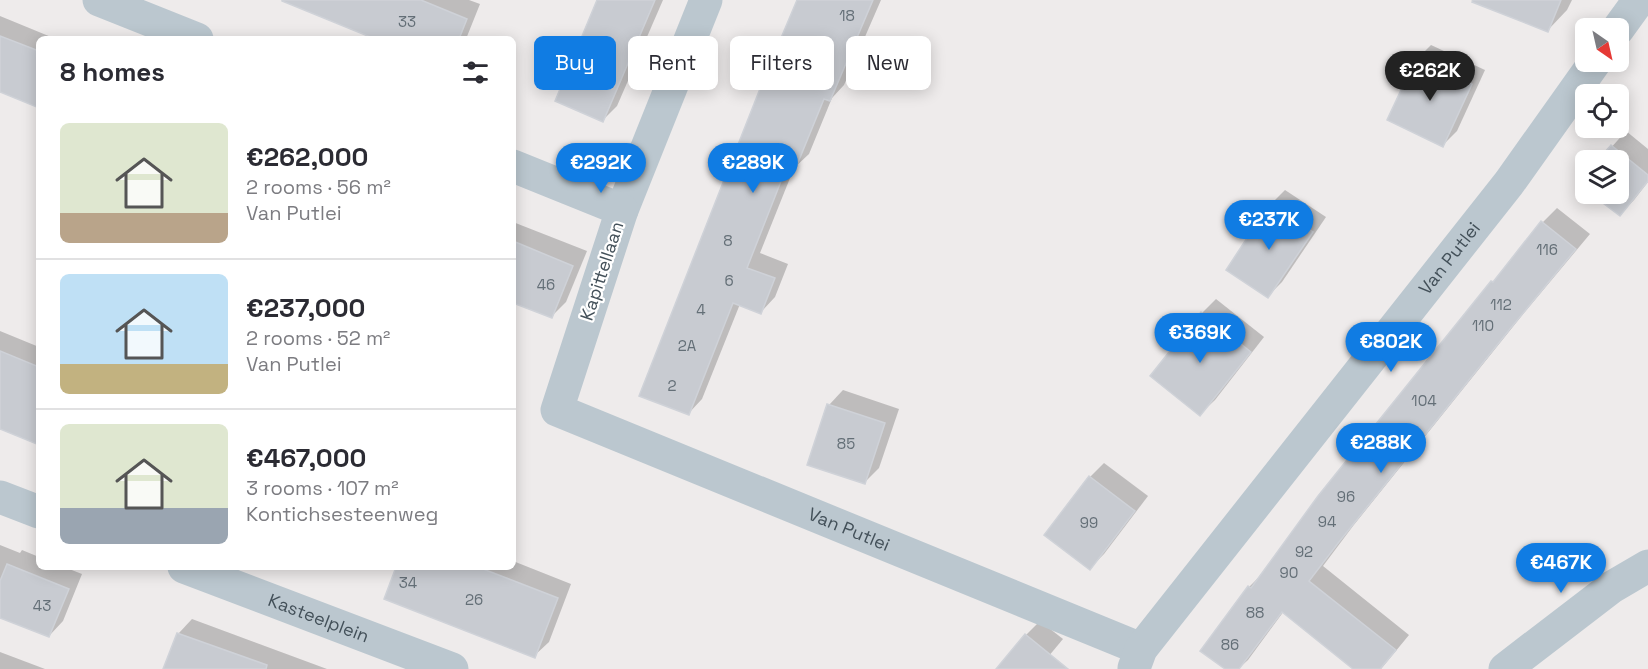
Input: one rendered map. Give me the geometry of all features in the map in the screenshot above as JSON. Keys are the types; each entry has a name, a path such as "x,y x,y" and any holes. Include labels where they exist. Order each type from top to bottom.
{"street":[{"path":"99,0 189,36"},
{"name":"Kapittellaan","path":"557,411 622,210 706,0"},
{"path":"1626,18 1639,0"},
{"name":"Van Putlei","path":"557,411 1137,659 1509,183 1588,72"},
{"path":"516,167 622,210"},
{"path":"0,497 36,511"},
{"path":"1505,669 1612,587 1648,566"},
{"name":"Kasteelplein","path":"192,570 452,669"}],"building":[{"path":"421,0 467,19 460,36 368,36 282,1"},
{"path":"597,0 655,0 640,36 628,36 628,63 603,122 555,101 560,90 616,90 616,36 582,36"},
{"path":"797,0 873,0 858,36 846,36 846,63 830,101 824,99 795,170 787,166 747,268 775,278 761,314 733,303 689,415 639,396 759,90 834,90 834,36 782,36"},
{"path":"1473,0 1561,0 1548,32 1472,2"},
{"path":"0,36 36,50 36,107 0,92"},
{"path":"1416,58 1472,84 1443,147 1387,120"},
{"path":"1611,145 1617,150 1607,150"},
{"path":"1629,160 1648,175 1648,181 1620,216 1604,204 1629,204"},
{"path":"1270,203 1313,232 1268,298 1226,270"},
{"path":"1541,221 1576,249 1309,581 1396,650 1380,669 1353,669 1282,612 1239,669 1225,669 1200,651 1248,586 1251,588 1318,496"},
{"path":"516,242 573,266 552,318 516,304"},
{"path":"1201,312 1251,352 1200,416 1150,376"},
{"path":"0,351 36,366 36,444 0,429"},
{"path":"827,404 885,423 865,484 807,465"},
{"path":"1089,476 1135,511 1090,570 1044,535"},
{"path":"7,564 69,589 49,637 0,618 0,581"},
{"path":"395,570 486,570 558,598 535,658 384,599"},
{"path":"177,633 267,665 266,669 163,669"},
{"path":"1025,634 1068,669 996,669"}]}
